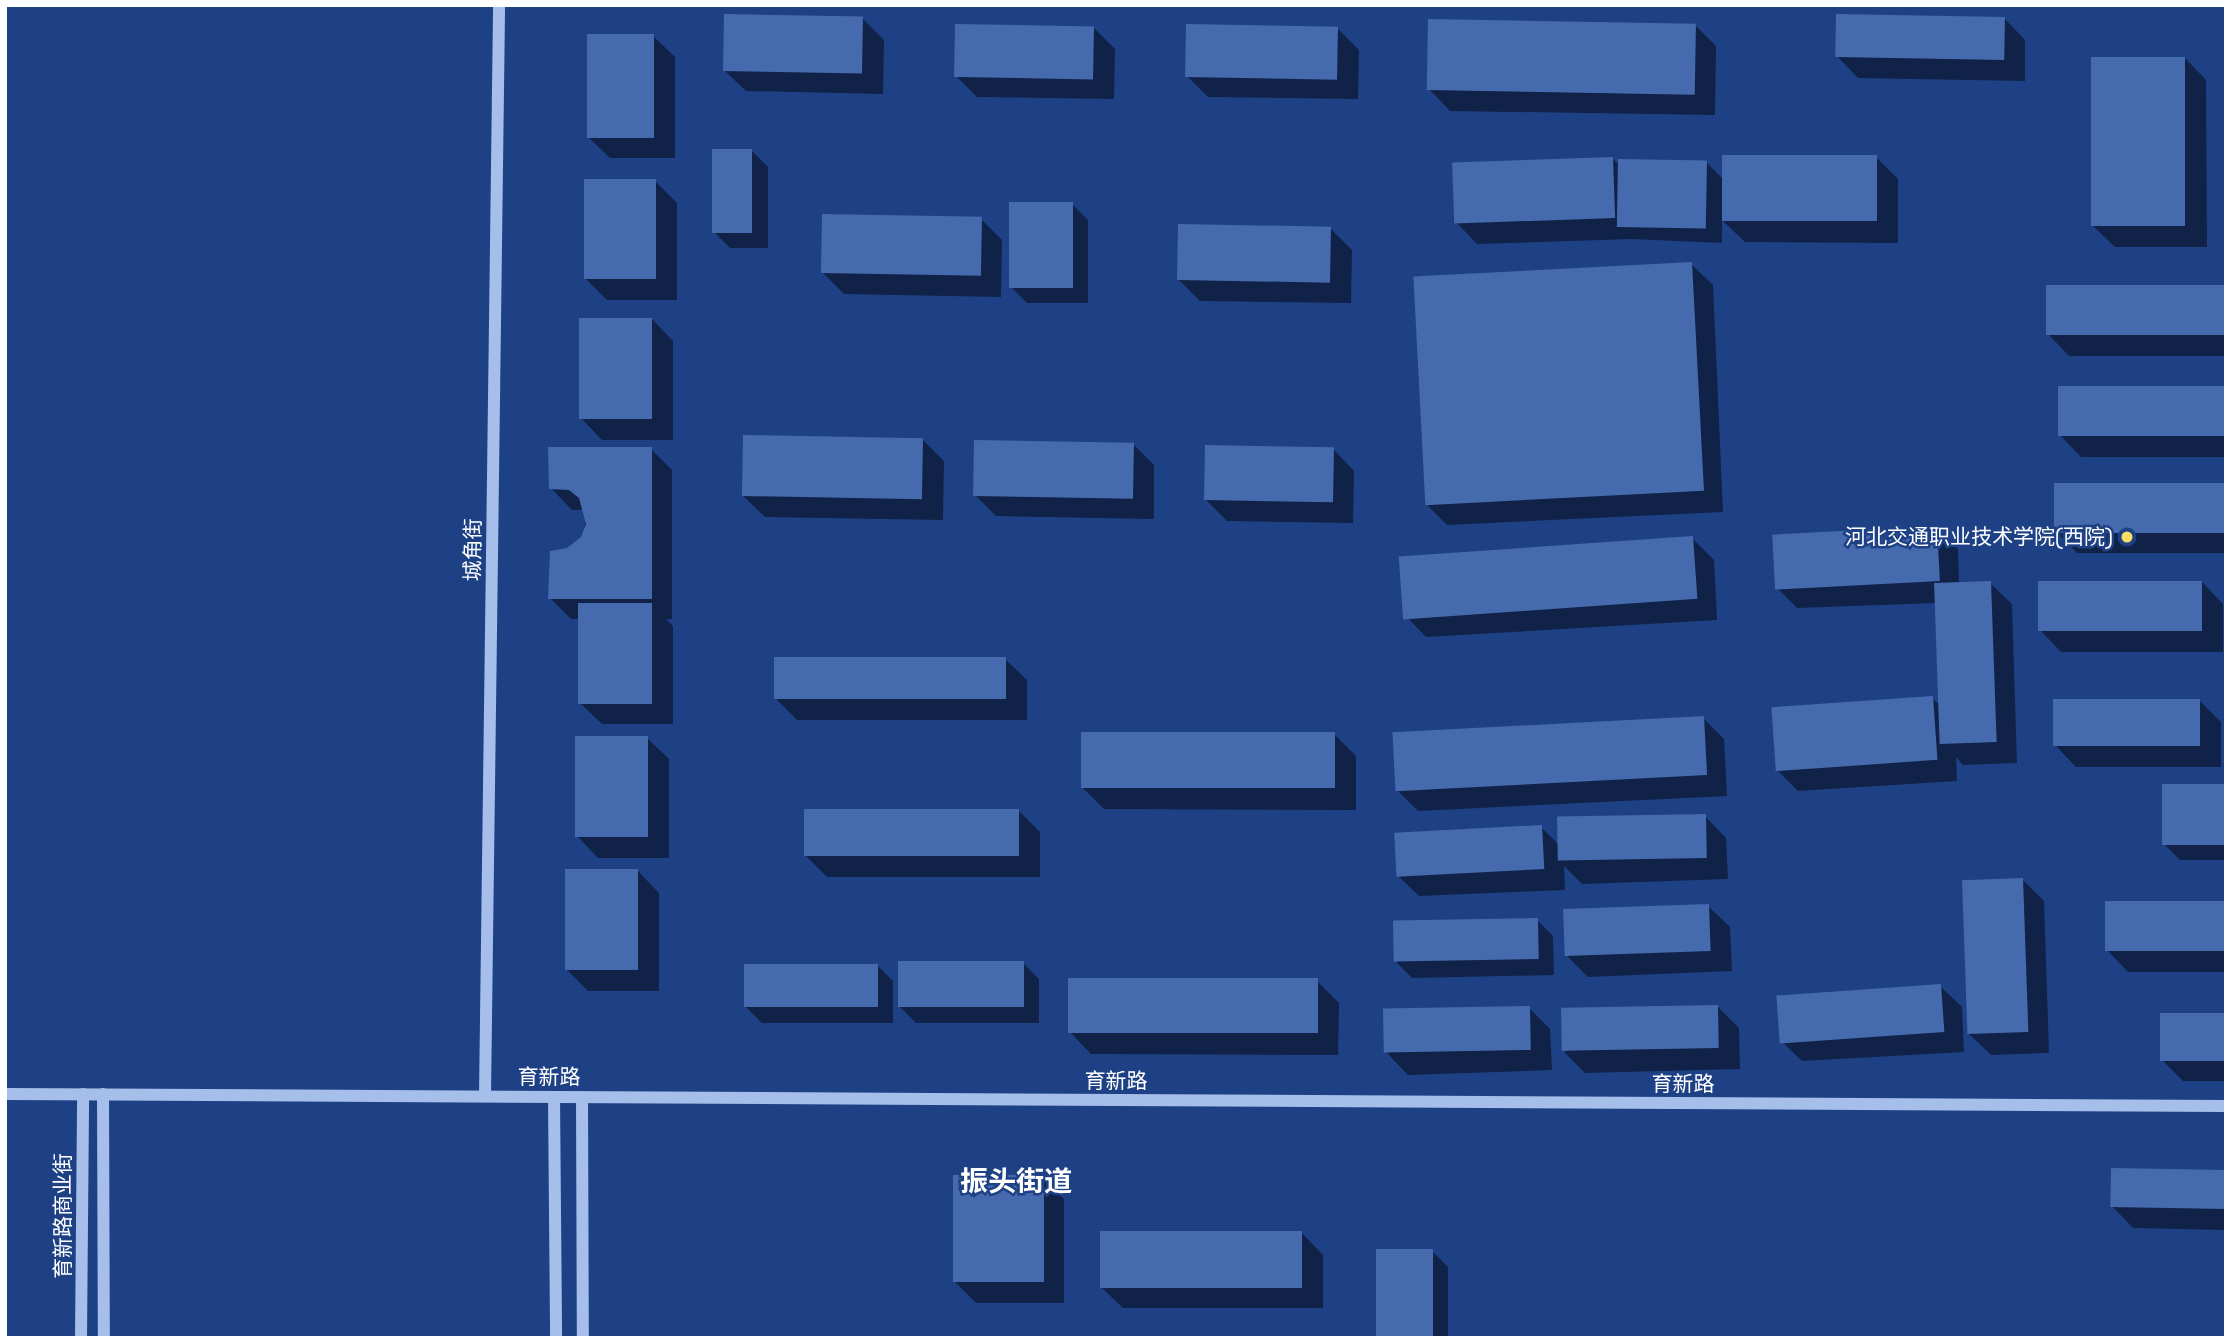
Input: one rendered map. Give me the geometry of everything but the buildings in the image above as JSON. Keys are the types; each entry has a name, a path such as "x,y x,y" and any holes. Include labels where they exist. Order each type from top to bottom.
{"street":[{"name":"城角街","path":"485,1096 499,5"},
{"name":"育新路","path":"5,1094 2226,1106"},
{"name":"育新路商业街","path":"81,1338 83,1094"},
{"name":"育新路商业街","path":"103,1094 104,1338"},
{"path":"554,1097 556,1338"},
{"path":"582,1097 583,1338"}],"place":[{"name":"河北交通职业技术学院(西院)","path":"2127,537"}],"district":[{"name":"振头街道","path":"1016,1181"}]}
